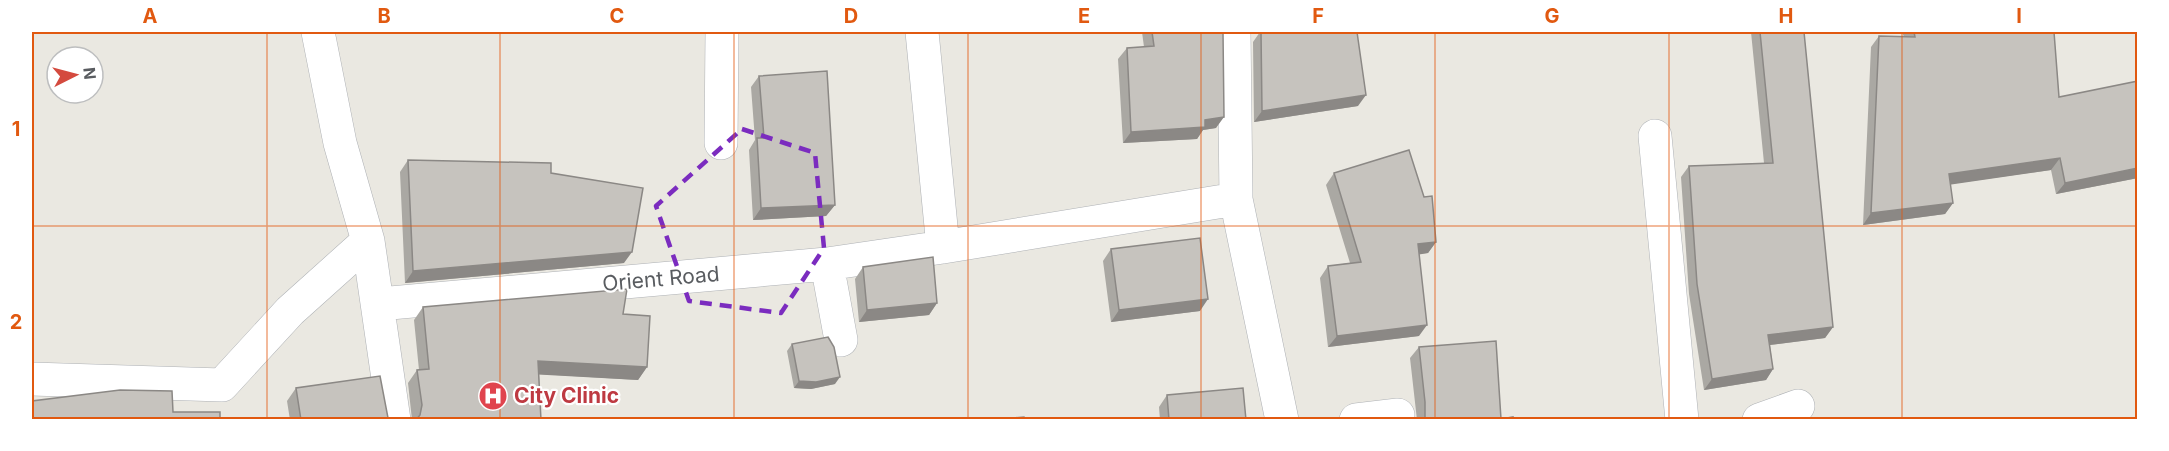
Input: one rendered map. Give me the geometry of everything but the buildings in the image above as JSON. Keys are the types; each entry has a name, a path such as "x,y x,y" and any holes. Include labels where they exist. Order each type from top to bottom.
{"street":[{"path":"318,32 340,143 368,242 379,304 394,420"},
{"path":"721,143 722,32"},
{"path":"922,32 943,248"},
{"path":"1234,32 1236,199 1282,420"},
{"path":"1655,136 1682,420"},
{"name":"Orient Road","path":"379,304 826,264 943,248 1236,199"},
{"path":"32,379 222,385 290,311 368,242"},
{"path":"826,264 841,340"},
{"path":"1759,420 1798,406"},
{"path":"1356,420 1398,414"}],"highlighted area":[{"path":"742,129 815,153 824,248 781,313 689,301 656,206"}],"place":[{"name":"City Clinic","path":"493,396"}]}
